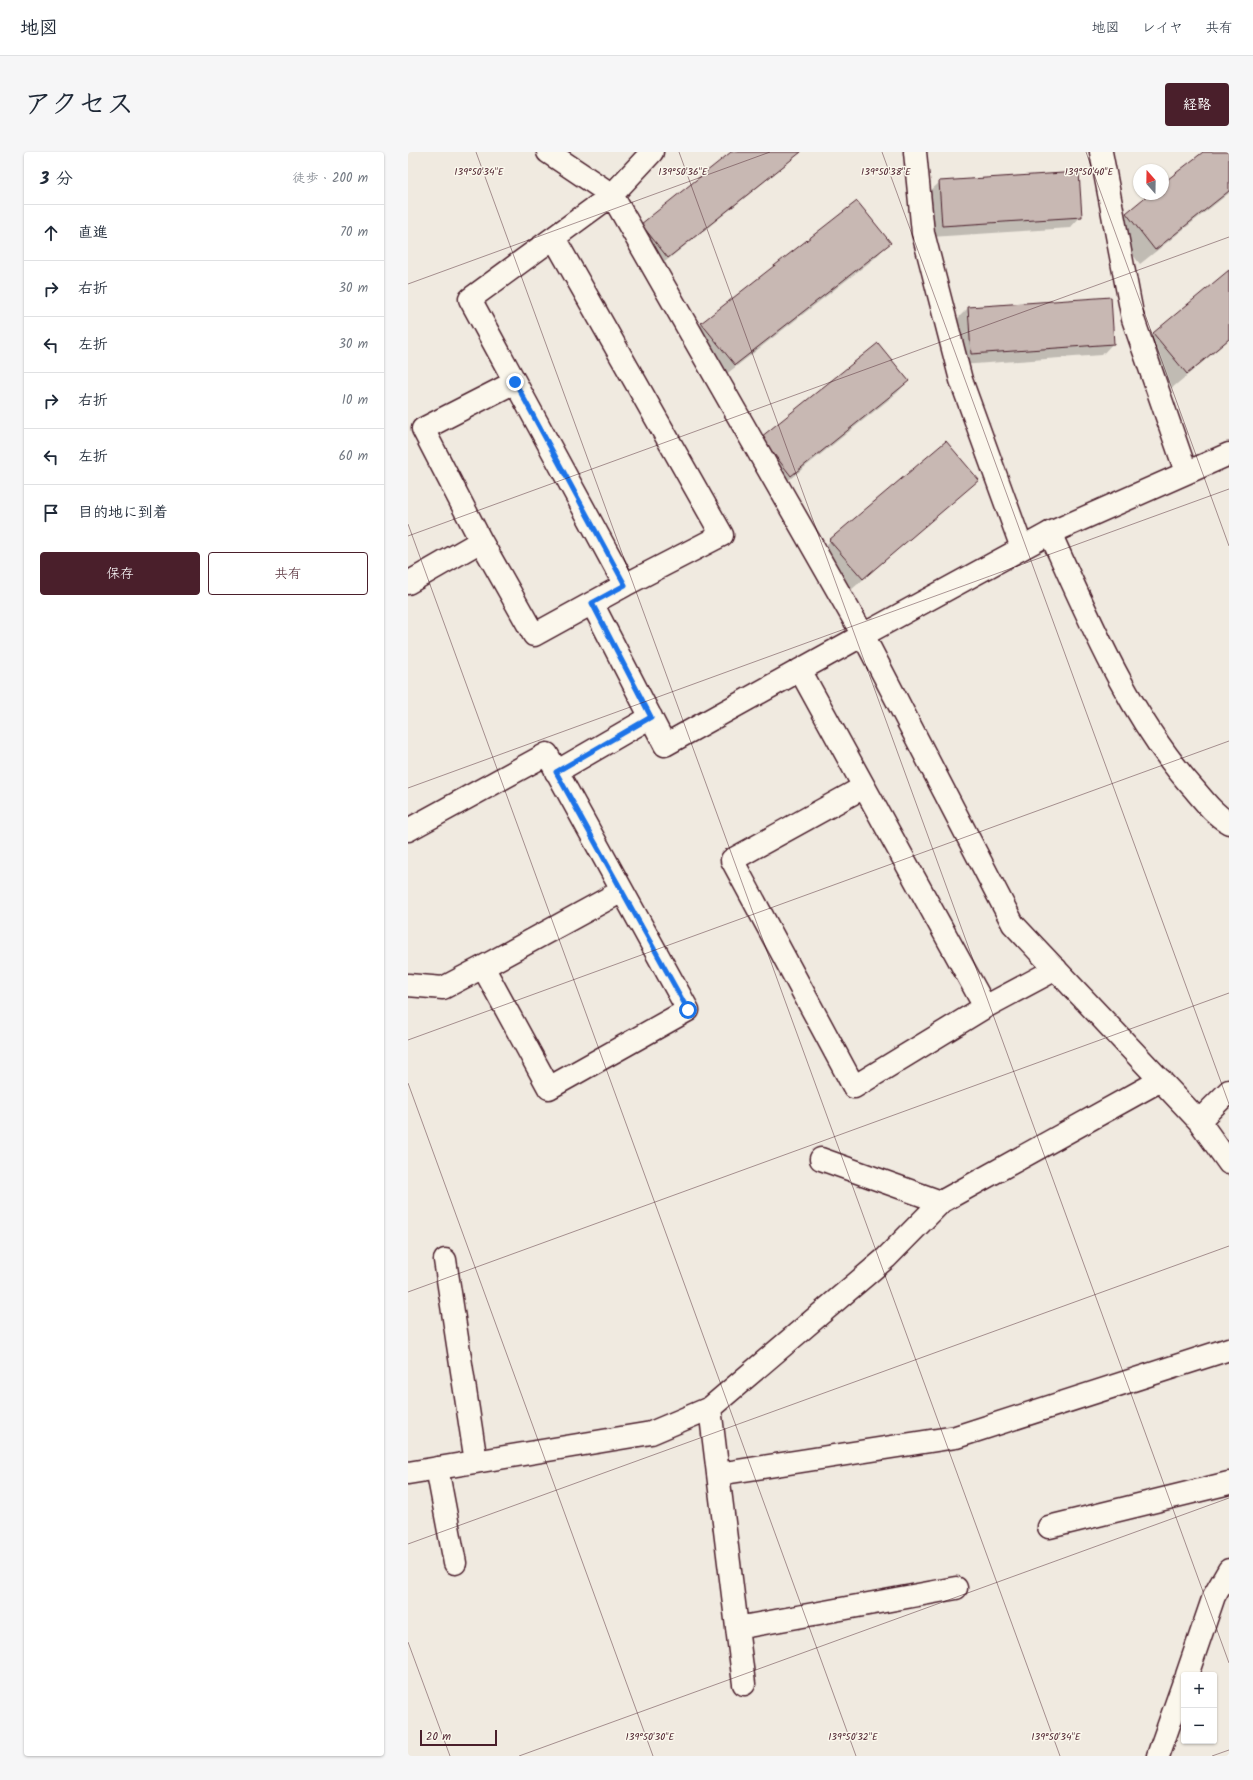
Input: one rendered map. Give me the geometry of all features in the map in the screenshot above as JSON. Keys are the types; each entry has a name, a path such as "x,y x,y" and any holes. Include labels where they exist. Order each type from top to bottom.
{"street":[{"path":"548,152 612,195 863,635 1013,924 1199,1121 1229,1163"},
{"path":"625,585 470,299 612,195 652,152"},
{"path":"915,152 923,233 961,380 1022,548"},
{"path":"1101,152 1133,319 1186,472"},
{"path":"515,382 423,429 481,541 534,635 625,585 722,535 554,238"},
{"path":"592,603 665,745 1050,533 1229,454"},
{"path":"1050,533 1099,640 1130,698 1178,771 1219,817 1229,823"},
{"path":"408,583 481,541"},
{"path":"800,670 985,1007"},
{"path":"556,772 651,717"},
{"path":"408,830 546,754 688,1010 549,1088 483,967"},
{"path":"864,787 732,860 854,1087 985,1007 1056,969"},
{"path":"408,985 443,988 622,891"},
{"path":"408,1473 651,1433 710,1408 886,1258 941,1202 1161,1080"},
{"path":"1199,1121 1229,1091"},
{"path":"821,1159 941,1202"},
{"path":"445,1260 476,1462"},
{"path":"718,1474 956,1437 1229,1349"},
{"path":"710,1408 744,1684"},
{"path":"437,1468 455,1563"},
{"path":"1049,1526 1229,1483"},
{"path":"1188,1672 1214,1596 1229,1570"},
{"path":"737,1628 956,1588"},
{"path":"1158,1756 1181,1691"}],"building":[{"path":"731,152 801,152 668,258 641,224"},
{"path":"1203,152 1229,152 1229,191 1155,250 1126,213 1142,200 1169,200 1169,178"},
{"path":"1079,172 1082,217 942,226 939,181"},
{"path":"857,201 891,243 735,365 701,323"},
{"path":"1229,270 1229,339 1187,374 1153,333"},
{"path":"1111,297 1114,344 971,354 968,307"},
{"path":"878,343 909,381 791,476 761,437"},
{"path":"946,441 979,480 863,579 829,540"}],"route":[{"path":"515,382 625,585 592,603 651,717 556,772 688,1010"}]}
